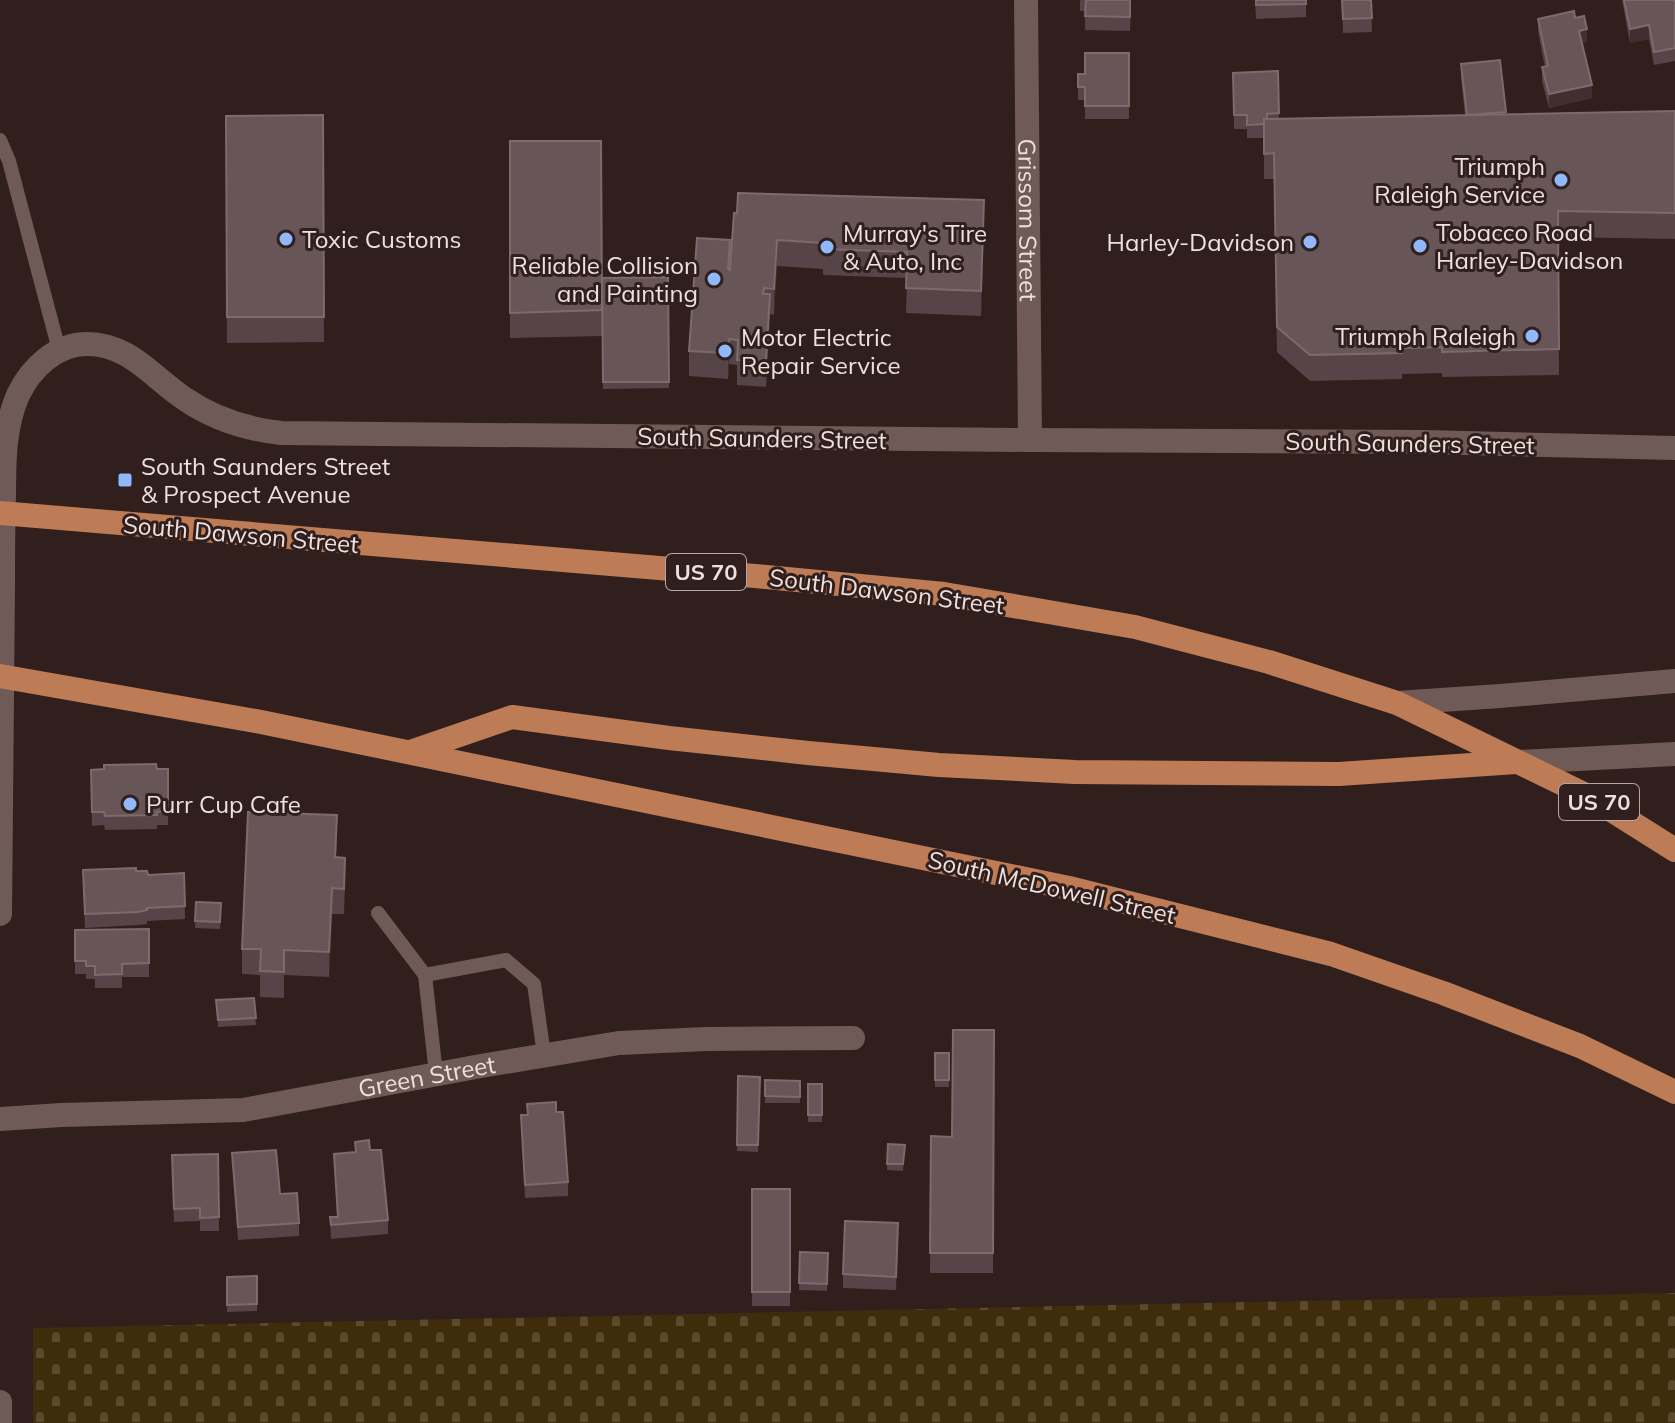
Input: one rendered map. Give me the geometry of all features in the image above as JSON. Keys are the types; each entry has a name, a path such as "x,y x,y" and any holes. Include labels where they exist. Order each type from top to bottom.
{"main road":[{"name":"South Dawson Street","path":"2,513 944,594 1135,627 1269,662 1397,703 1594,799 1675,850"},
{"name":"South McDowell Street","path":"1,676 261,722 1069,888 1331,954 1580,1046 1675,1092"},
{"path":"407,753 512,717 808,753 939,765 1075,772 1339,774 1518,762"}],"street":[{"name":"Grissom Street","path":"1026,0 1030,440"},
{"name":"South Saunders Street","path":"59,350 87,344 115,349 144,365 197,407 246,427 281,433 1408,442 1675,448"},
{"path":"0,914 5,452 9,423 19,395 32,373 59,350"},
{"path":"1397,703 1675,681"},
{"path":"1518,762 1675,754"},
{"name":"Green Street","path":"0,1119 243,1110 619,1043 853,1038"},
{"path":"0,1402 0,1423"}],"lane":[{"path":"0,140 9,161 59,350"},
{"path":"378,913 425,975 436,1074"},
{"path":"425,975 506,960 534,984 544,1055"}],"green space":[{"path":"1675,1293 1675,1423 33,1423 33,1328"}],"building":[{"path":"1086,0 1130,0 1130,17 1085,16"},
{"path":"1256,0 1306,0 1306,4 1256,5"},
{"path":"1342,0 1371,0 1372,18 1343,19"},
{"path":"1624,0 1675,0 1675,48 1654,52 1649,25 1630,29"},
{"path":"1574,11 1575,18 1584,16 1587,29 1579,31 1592,85 1549,94 1542,67 1548,66 1538,19"},
{"path":"1085,53 1129,53 1129,106 1085,106 1085,87 1078,87 1078,74 1085,74"},
{"path":"1500,60 1506,112 1467,115 1461,64"},
{"path":"1278,71 1279,113 1267,114 1264,124 1247,125 1247,115 1234,115 1233,73"},
{"path":"1675,111 1675,213 1558,211 1559,349 1442,352 1442,347 1402,348 1402,353 1310,355 1277,327 1274,153 1264,154 1264,119"},
{"path":"323,115 324,317 227,317 226,116"},
{"path":"510,141 601,141 602,310 510,313"},
{"path":"738,193 984,200 981,291 906,288 907,252 823,249 823,243 777,240 774,289 764,288 763,294 770,294 766,361 737,360 738,340 729,339 728,353 689,351 697,238 730,240 730,270"},
{"path":"668,277 669,382 603,382 602,278"},
{"name":"Purr Cup Cafe","path":"156,764 157,769 168,769 168,811 157,812 157,815 105,816 104,812 92,812 91,770 104,769 104,765"},
{"path":"248,812 337,815 335,857 345,858 344,889 332,888 329,952 284,950 284,972 260,971 261,949 242,949"},
{"path":"136,868 136,871 147,871 148,875 184,873 185,906 85,914 83,870"},
{"path":"196,902 221,903 220,922 195,921"},
{"path":"149,929 149,963 122,964 122,974 95,975 95,966 86,966 86,961 75,961 75,930"},
{"path":"254,998 256,1018 218,1020 216,1000"},
{"path":"953,1030 994,1030 993,1253 930,1253 931,1136 952,1137"},
{"path":"935,1053 949,1053 949,1080 935,1080"},
{"path":"738,1076 760,1077 758,1145 737,1145"},
{"path":"765,1080 800,1081 800,1097 765,1096"},
{"path":"808,1084 822,1084 822,1115 808,1115"},
{"path":"556,1102 556,1112 563,1112 568,1182 525,1185 521,1115 528,1115 527,1104"},
{"path":"369,1140 370,1150 381,1150 388,1220 331,1225 330,1217 338,1217 334,1154 356,1152 355,1142"},
{"path":"888,1144 905,1145 903,1164 887,1164"},
{"path":"276,1150 280,1194 297,1193 299,1223 238,1227 232,1153"},
{"path":"218,1154 219,1217 200,1218 200,1208 174,1209 172,1155"},
{"path":"752,1189 790,1189 790,1292 752,1292"},
{"path":"845,1221 898,1223 896,1277 843,1274"},
{"path":"800,1252 828,1253 827,1284 799,1283"},
{"path":"257,1276 257,1304 227,1305 227,1277"}],"place":[{"name":"Triumph Raleigh Service","path":"1561,180"},
{"name":"Toxic Customs","path":"286,239"},
{"name":"Harley-Davidson","path":"1310,242"},
{"name":"Tobacco Road Harley-Davidson","path":"1420,246"},
{"name":"Murray's Tire & Auto, Inc","path":"827,247"},
{"name":"Reliable Collision and Painting","path":"714,279"},
{"name":"Triumph Raleigh","path":"1532,336"},
{"name":"Motor Electric Repair Service","path":"725,351"},
{"name":"South Saunders Street & Prospect Avenue","path":"125,480"},
{"name":"Purr Cup Cafe","path":"130,804"}]}
